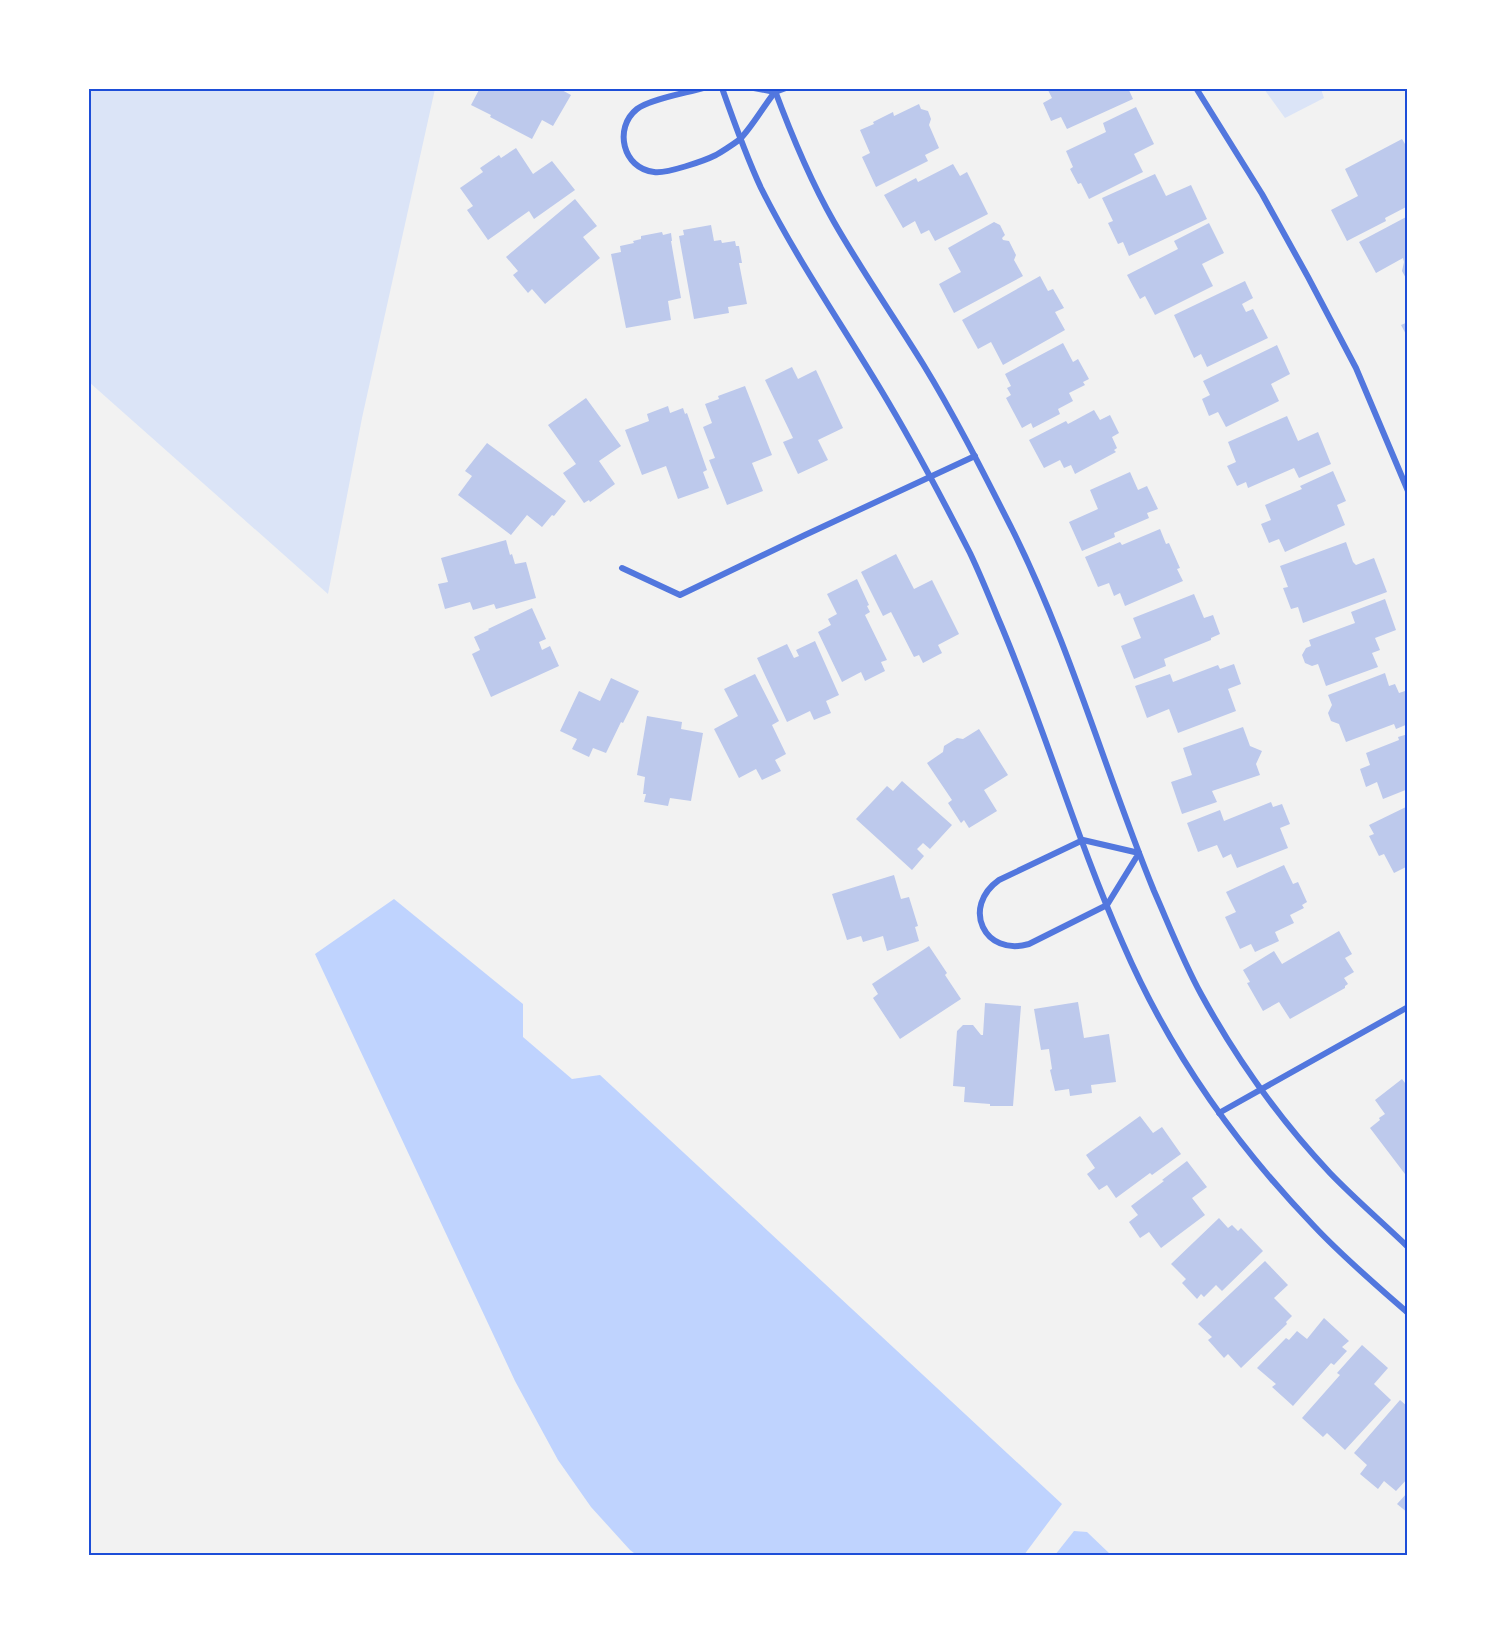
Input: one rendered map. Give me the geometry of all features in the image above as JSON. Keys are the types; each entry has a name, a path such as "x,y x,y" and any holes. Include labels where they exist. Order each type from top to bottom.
{"street":[{"path":"703,88 645,104 630,117 625,126 624,146 635,165 655,173 670,171 715,156 740,139 774,90"},
{"path":"722,88 740,139 761,187 793,248 882,391 931,477 972,558 1015,657 1107,905 1147,995 1176,1046 1219,1113 1250,1155 1314,1227 1407,1313"},
{"path":"754,88 774,90 786,88"},
{"path":"1196,88 1262,194 1356,368 1407,491"},
{"path":"774,90 807,170 835,223 924,366 975,456 1022,548 1060,639 1139,853 1172,934 1200,993 1261,1088 1290,1126 1331,1173 1407,1247"},
{"path":"622,568 680,595 975,456"},
{"path":"1083,840 1139,853 1107,905 1029,944 1018,947 998,943 989,937 983,928 980,906 983,895 999,880 1083,840"},
{"path":"1219,1113 1407,1007"}],"shaded area":[{"path":"89,88 435,89 362,418 328,594 89,382"},
{"path":"1264,89 1321,89 1324,98 1285,118"}],"water":[{"path":"394,899 523,1004 523,1037 572,1079 600,1075 1062,1504 1024,1555 638,1556 630,1550 591,1507 558,1460 515,1381 315,954"},
{"path":"1074,1531 1087,1532 1111,1555 1055,1555"}],"building":[{"path":"480,88 558,88 571,95 553,126 542,120 532,139 471,105"},
{"path":"1047,88 1128,88 1133,99 1067,129 1061,117 1051,121 1043,103 1052,98"},
{"path":"919,104 921,109 928,111 931,119 929,125 939,148 925,155 928,161 876,187 862,157 870,153 860,130 893,112 894,116"},
{"path":"1136,107 1154,144 1134,154 1143,172 1089,199 1081,183 1078,184 1070,169 1073,167 1066,151 1106,132 1103,123"},
{"path":"1402,139 1408,149 1408,206 1385,218 1386,221 1347,241 1331,210 1358,196 1345,169"},
{"path":"516,148 533,174 552,161 575,190 534,219 529,211 488,240 467,210 473,206 460,188 483,172 480,168 499,155 501,158"},
{"path":"953,164 960,176 967,172 988,214 935,241 929,230 921,234 915,221 903,228 884,195 916,178 918,182"},
{"path":"1155,174 1166,196 1191,185 1207,219 1129,256 1123,242 1118,244 1108,223 1113,221 1102,198"},
{"path":"575,199 597,226 583,237 600,258 545,304 532,289 528,293 513,275 518,271 506,257"},
{"path":"1408,216 1408,282 1402,271 1403,258 1376,273 1359,242"},
{"path":"994,222 1000,225 1005,235 1003,240 1009,241 1016,255 1014,260 1023,276 954,313 939,284 961,272 948,248"},
{"path":"1209,223 1224,253 1202,264 1213,286 1155,315 1145,296 1140,299 1127,275 1178,249 1174,241"},
{"path":"711,225 714,241 721,240 722,243 735,241 736,246 739,246 742,263 739,263 747,304 728,307 729,313 694,319 679,236 684,235 683,230"},
{"path":"662,232 663,235 671,233 681,298 668,301 671,320 626,328 611,254 621,252 620,246 634,243 633,241 641,239 641,236"},
{"path":"1040,276 1048,291 1053,289 1064,308 1055,312 1065,330 1003,365 991,342 978,349 962,320"},
{"path":"1245,281 1253,298 1242,304 1246,312 1253,309 1268,338 1207,367 1201,354 1194,358 1174,315"},
{"path":"1408,322 1408,338 1401,325"},
{"path":"1063,343 1073,362 1078,359 1089,379 1083,382 1085,385 1069,393 1073,401 1058,409 1060,414 1033,428 1031,423 1022,428 1006,398 1011,395 1007,388 1011,386 1005,374"},
{"path":"1277,345 1290,374 1271,384 1279,401 1226,427 1218,412 1209,416 1202,399 1210,395 1203,381"},
{"path":"792,367 798,379 816,370 843,428 818,440 828,460 798,474 783,442 793,438 765,380"},
{"path":"745,386 772,455 752,463 763,491 727,505 709,460 715,458 703,427 712,423 705,404 719,399 718,396"},
{"path":"586,398 621,446 599,461 615,484 590,502 589,500 584,503 563,473 576,464 548,425"},
{"path":"668,406 670,413 683,408 685,414 687,413 707,470 703,472 709,488 678,499 666,466 642,475 625,430 649,421 647,414"},
{"path":"1094,410 1100,420 1110,415 1119,433 1112,437 1117,448 1114,450 1116,452 1075,474 1071,465 1064,468 1060,460 1044,468 1029,440 1066,421 1068,424"},
{"path":"1287,416 1298,441 1318,432 1331,464 1299,478 1294,468 1248,488 1246,482 1237,486 1227,466 1236,462 1228,442"},
{"path":"487,443 566,501 542,527 527,515 511,535 458,495 472,476 465,471"},
{"path":"1333,471 1346,501 1337,505 1345,525 1285,552 1279,539 1269,543 1261,524 1271,520 1265,505 1302,489 1300,486"},
{"path":"1130,472 1138,490 1147,486 1158,509 1147,513 1149,518 1114,533 1115,537 1082,551 1069,522 1098,509 1090,490"},
{"path":"1160,529 1166,544 1169,543 1183,581 1125,606 1120,593 1114,596 1109,583 1098,587 1085,557 1120,542 1122,545"},
{"path":"506,540 515,564 526,562 536,598 496,609 494,604 473,610 470,602 445,609 438,584 448,582 441,558"},
{"path":"1346,542 1356,565 1374,558 1387,592 1303,623 1298,607 1291,609 1283,588 1288,587 1280,566"},
{"path":"896,554 914,589 932,580 959,634 938,645 942,653 923,663 919,655 914,657 891,612 883,616 861,572"},
{"path":"857,579 869,605 867,606 870,612 865,615 887,660 881,662 885,671 865,681 861,672 842,682 818,632 831,625 828,619 837,614 827,594"},
{"path":"1194,594 1204,618 1213,615 1220,634 1211,640 1164,659 1166,666 1134,679 1121,646 1141,638 1133,618"},
{"path":"1385,599 1396,630 1375,638 1380,650 1372,653 1378,667 1326,686 1318,664 1312,666 1305,663 1302,655 1306,648 1311,646 1309,640 1355,623 1351,612"},
{"path":"532,608 546,639 539,642 542,650 550,646 559,666 491,697 472,654 480,650 474,637"},
{"path":"815,641 839,695 826,701 831,713 814,720 810,711 787,722 757,658 787,644 794,658 799,656 796,650"},
{"path":"1234,664 1241,684 1228,689 1236,711 1178,733 1169,709 1147,718 1135,686 1170,674 1173,682 1218,665 1220,669"},
{"path":"1385,673 1389,686 1395,684 1399,693 1408,690 1408,724 1396,729 1394,724 1346,742 1339,724 1331,721 1328,713 1332,705 1328,695"},
{"path":"755,674 779,721 772,725 786,754 775,760 781,771 762,780 756,769 739,778 714,729 738,716 724,689"},
{"path":"611,678 639,691 606,753 593,748 589,757 572,749 577,739 560,731 579,691 600,701"},
{"path":"647,716 682,722 681,729 703,733 691,801 670,798 668,806 644,802 645,777 637,775"},
{"path":"1243,727 1250,746 1262,751 1256,764 1260,775 1212,791 1217,802 1182,814 1171,782 1192,775 1183,748"},
{"path":"979,729 1008,775 984,790 997,811 969,828 964,820 961,823 948,803 952,800 927,763 943,752 944,746 957,738 963,739"},
{"path":"1408,734 1408,789 1383,799 1377,782 1366,787 1360,769 1370,765 1366,753"},
{"path":"902,781 952,825 930,849 923,843 917,849 924,856 912,870 856,819 887,786 893,791"},
{"path":"1271,802 1273,807 1282,804 1290,824 1280,828 1288,848 1237,868 1231,854 1223,858 1217,845 1198,852 1187,823 1220,810 1224,821"},
{"path":"1408,806 1408,866 1394,873 1384,854 1379,856 1369,836 1374,834 1369,825"},
{"path":"1284,865 1293,884 1298,882 1307,902 1302,905 1304,908 1290,915 1294,923 1275,932 1279,941 1255,952 1251,944 1240,949 1225,917 1236,912 1226,892"},
{"path":"894,875 901,899 909,897 918,926 915,927 919,941 887,951 883,936 863,942 861,936 847,940 832,894"},
{"path":"1339,931 1352,954 1345,958 1354,972 1344,978 1348,984 1345,988 1290,1019 1279,1002 1263,1011 1247,983 1250,982 1243,970 1274,951 1282,964"},
{"path":"929,946 961,999 900,1039 873,998 878,994 872,984"},
{"path":"1078,1002 1084,1038 1109,1034 1116,1082 1091,1085 1092,1093 1070,1096 1069,1089 1055,1091 1050,1070 1052,1069 1049,1049 1041,1050 1034,1009"},
{"path":"985,1003 1021,1006 1013,1106 990,1106 990,1104 964,1102 965,1087 953,1086 957,1031 963,1025 973,1025 983,1035"},
{"path":"1402,1079 1408,1087 1408,1172 1405,1174 1370,1128 1385,1114 1375,1100"},
{"path":"1140,1116 1153,1133 1162,1127 1181,1154 1116,1198 1107,1185 1099,1190 1087,1174 1095,1168 1086,1155"},
{"path":"1187,1161 1207,1187 1192,1198 1205,1215 1161,1248 1149,1232 1140,1238 1129,1222 1138,1215 1131,1206"},
{"path":"1219,1218 1228,1228 1232,1225 1238,1231 1241,1228 1263,1251 1222,1291 1216,1285 1204,1297 1201,1294 1197,1299 1182,1283 1186,1279 1171,1264"},
{"path":"1265,1261 1288,1285 1274,1298 1292,1316 1286,1322 1287,1324 1241,1368 1228,1354 1224,1358 1208,1340 1212,1337 1198,1324"},
{"path":"1324,1318 1349,1341 1342,1347 1347,1351 1334,1365 1331,1363 1293,1406 1272,1387 1276,1384 1257,1368 1286,1338 1289,1340 1297,1331 1307,1339"},
{"path":"1362,1345 1388,1368 1374,1384 1391,1400 1345,1450 1327,1433 1323,1437 1302,1418 1340,1375 1337,1373"},
{"path":"1400,1400 1408,1407 1408,1478 1396,1491 1384,1481 1378,1489 1360,1474 1367,1465 1354,1453"},
{"path":"1408,1492 1408,1513 1397,1504"}]}
